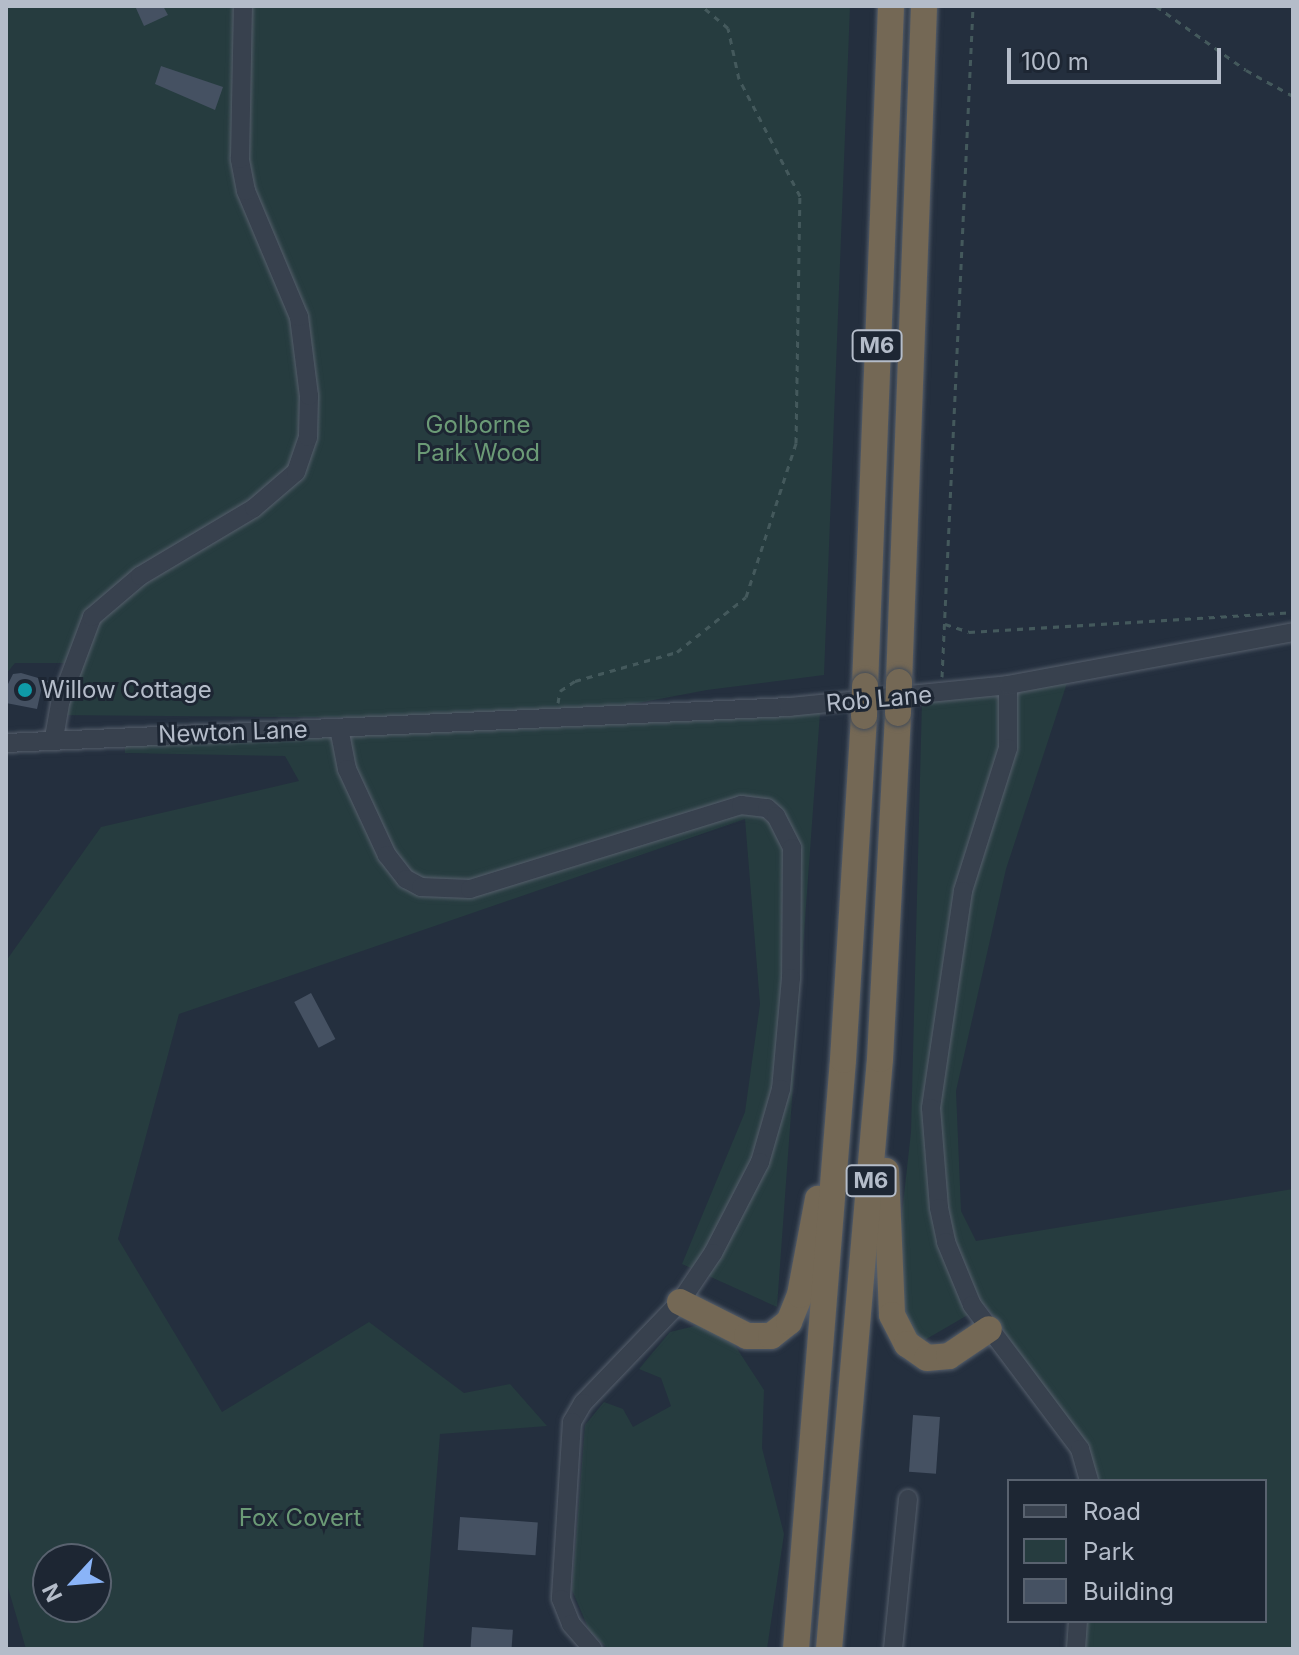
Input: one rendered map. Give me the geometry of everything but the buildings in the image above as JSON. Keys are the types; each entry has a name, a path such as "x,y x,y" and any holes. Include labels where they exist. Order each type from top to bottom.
{"highway":[{"name":"M6","path":"796,1649 843,1060 864,716 891,6"},
{"name":"M6","path":"829,1649 880,1059 898,713 924,6"},
{"path":"880,1059 892,1315 907,1344 927,1358 949,1356 989,1329"},
{"path":"680,1302 747,1336 771,1336 789,1322 800,1295 843,1060"}],"street":[{"path":"54,738 61,700 92,617 140,576 254,508 296,472 308,437 309,396 299,317 246,191 240,159 241,7"},
{"name":"Rob Lane","path":"461,722 557,719 941,693 1008,685 1293,632"},
{"path":"1008,685 1008,748 963,891 931,1108 946,1242 959,1279 989,1329 1080,1449 1088,1479"},
{"name":"Newton Lane","path":"6,743 54,738 461,722"},
{"path":"339,728 347,769 387,855 406,879 421,887 470,889 741,805 767,808 786,830 795,883 791,978 775,1113 742,1200 680,1302 583,1403 572,1422 561,1599 571,1624 593,1649"},
{"path":"893,1649 908,1499"},
{"path":"1076,1649 1078,1623"}],"path":[{"path":"557,719 560,691 575,681 677,652 746,597 796,443 800,196 739,79 728,28 702,6"},
{"path":"941,693 973,6"},
{"path":"1156,6 1246,70 1293,96"},
{"path":"945,624 969,632 1293,612"}],"green space":[{"path":"6,6 850,6 824,675 707,690 569,716 821,699 777,1307 682,1264 745,1112 760,1004 745,819 179,1014 118,1239 222,1412 369,1322 464,1393 510,1384 547,1426 440,1434 423,1649 26,1649 6,1581 6,961 101,827 299,781 285,756 125,753 125,738 523,719 52,715 69,663 15,663 6,674"},
{"path":"1067,683 1006,869 956,1091 961,1211 976,1241 1293,1189 1293,1649 1066,1649 1069,1623 1267,1623 1267,1479 1086,1479 1089,1449 985,1305 923,1341 908,1326 901,1293 900,1231 911,1132 922,700"},
{"path":"699,1325 734,1344 764,1390 762,1448 784,1534 767,1649 608,1649 589,1630 572,1590 585,1425 604,1402 623,1409 633,1427 671,1406 661,1378 639,1369 670,1332"}],"place":[{"name":"Willow Cottage","path":"25,690"}],"park label":[{"name":"Golborne Park Wood","path":"478,439"},
{"name":"Fox Covert","path":"300,1518"}]}
